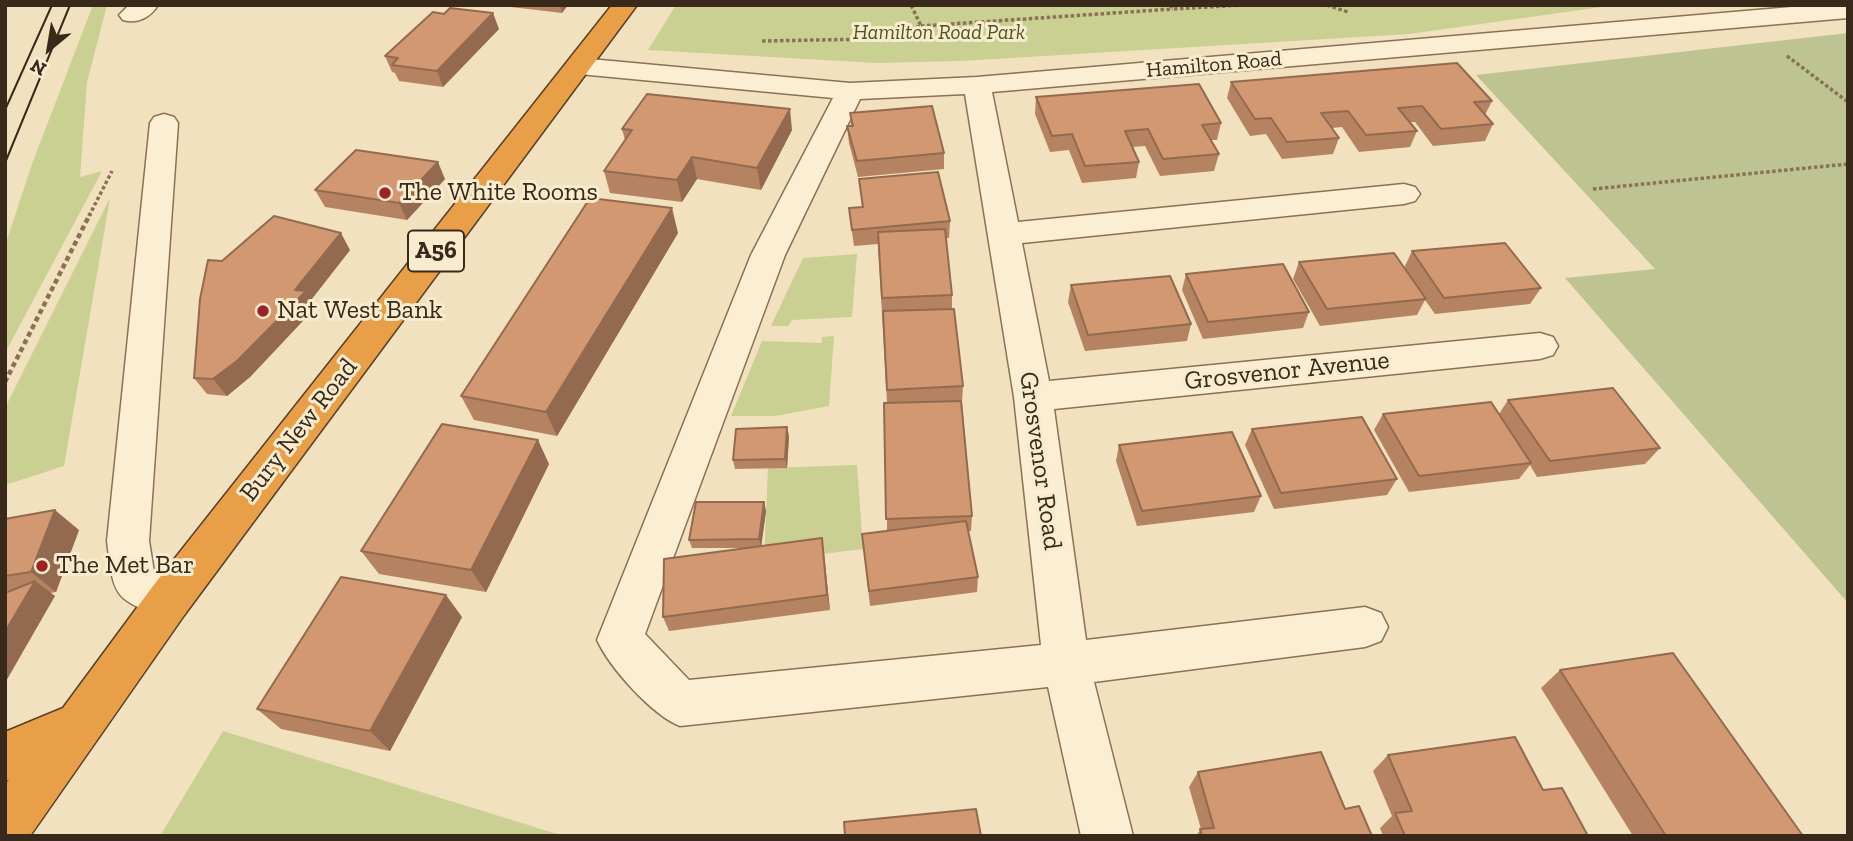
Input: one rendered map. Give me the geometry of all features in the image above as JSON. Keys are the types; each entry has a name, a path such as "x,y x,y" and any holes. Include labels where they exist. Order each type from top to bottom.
{"highway":[{"name":"Bury New Road","path":"5,827 169,600 625,5"},
{"path":"5,757 80,724"}],"street":[{"name":"Hamilton Road","path":"579,66 850,91 977,85 1848,10"},
{"name":"Grosvenor Road","path":"977,85 1033,397 1066,664 1107,836"},
{"path":"850,91 768,255 620,640 680,704 1066,664 1365,628"},
{"path":"163,141 128,541 134,583 169,600"},
{"path":"1004,234 1404,194"},
{"name":"Grosvenor Avenue","path":"1033,397 1540,346"}],"path":[{"path":"911,5 921,26"},
{"path":"756,41 870,38 921,26 1171,7 1242,5"},
{"path":"1779,50 1848,102"},
{"path":"5,382 112,171 163,141"},
{"path":"1593,189 1848,164"}],"green space":[{"path":"93,5 107,5 87,82 80,177 102,171 5,353 5,246 32,164"},
{"name":"Hamilton Road Park","path":"676,5 1616,5 1409,34 961,61 876,63 648,50"},
{"path":"1848,33 1848,603 1565,278 1655,269 1476,75"},
{"path":"110,198 64,466 5,485 5,408"},
{"path":"857,254 852,317 792,320 788,326 771,326 803,258"},
{"path":"834,336 829,406 775,416 731,416 762,341 822,343 822,337"},
{"path":"857,465 863,549 764,561 768,468"},
{"path":"223,731 564,836 160,836"}],"building":[{"path":"450,8 493,13 437,71 392,65 398,58 385,56 433,12 444,14"},
{"path":"1457,63 1492,101 1474,102 1493,124 1441,129 1422,106 1398,108 1417,131 1366,135 1348,111 1321,113 1339,138 1287,142 1271,118 1255,119 1231,82"},
{"path":"1199,84 1221,123 1202,125 1219,154 1163,159 1148,129 1125,131 1139,162 1085,166 1072,134 1052,136 1036,97"},
{"path":"647,94 790,109 757,168 692,157 677,180 604,171 632,130 622,129"},
{"path":"932,106 944,153 857,161 847,126 853,126 850,113"},
{"path":"356,150 438,162 399,203 315,190"},
{"path":"938,172 950,221 852,230 849,208 863,207 859,179"},
{"path":"590,198 672,208 546,412 461,396"},
{"name":"Nat West Bank","path":"274,216 341,233 295,290 306,291 238,360 213,379 194,378 200,299 208,260 222,261"},
{"path":"945,229 952,295 882,298 878,232"},
{"path":"1505,243 1541,288 1444,298 1412,251"},
{"path":"1394,253 1426,299 1327,309 1299,262"},
{"path":"1283,264 1309,312 1208,322 1186,274"},
{"path":"1170,276 1191,324 1088,335 1071,285"},
{"path":"954,309 963,386 887,390 883,311"},
{"path":"1613,388 1660,448 1550,461 1508,400"},
{"path":"961,401 972,516 886,519 884,403"},
{"path":"1491,402 1531,463 1419,476 1383,414"},
{"path":"1362,417 1397,479 1281,493 1252,429"},
{"path":"442,424 538,440 471,570 361,551"},
{"path":"787,427 785,459 733,460 736,429"},
{"path":"1232,432 1261,496 1142,511 1119,445"},
{"path":"696,502 764,502 759,539 689,540"},
{"path":"55,510 31,572 5,576 5,519"},
{"path":"966,521 978,577 869,591 862,534"},
{"path":"822,538 827,595 663,617 664,559"},
{"path":"341,577 446,595 370,731 257,709"},
{"path":"35,581 5,632 5,593"},
{"path":"1673,653 1803,836 1666,836 1560,670"},
{"path":"1515,737 1543,790 1562,788 1588,836 1405,836 1395,813 1412,811 1388,755"},
{"path":"1321,752 1345,809 1359,806 1372,836 1202,836 1200,829 1214,828 1198,772"},
{"path":"976,809 981,836 845,836 844,822"}],"tram line":[{"path":"5,110 52,5"},
{"path":"5,163 70,5"}],"place":[{"name":"The White Rooms","path":"385,193"},
{"name":"Nat West Bank","path":"263,311"},
{"name":"The Met Bar","path":"42,566"}]}
